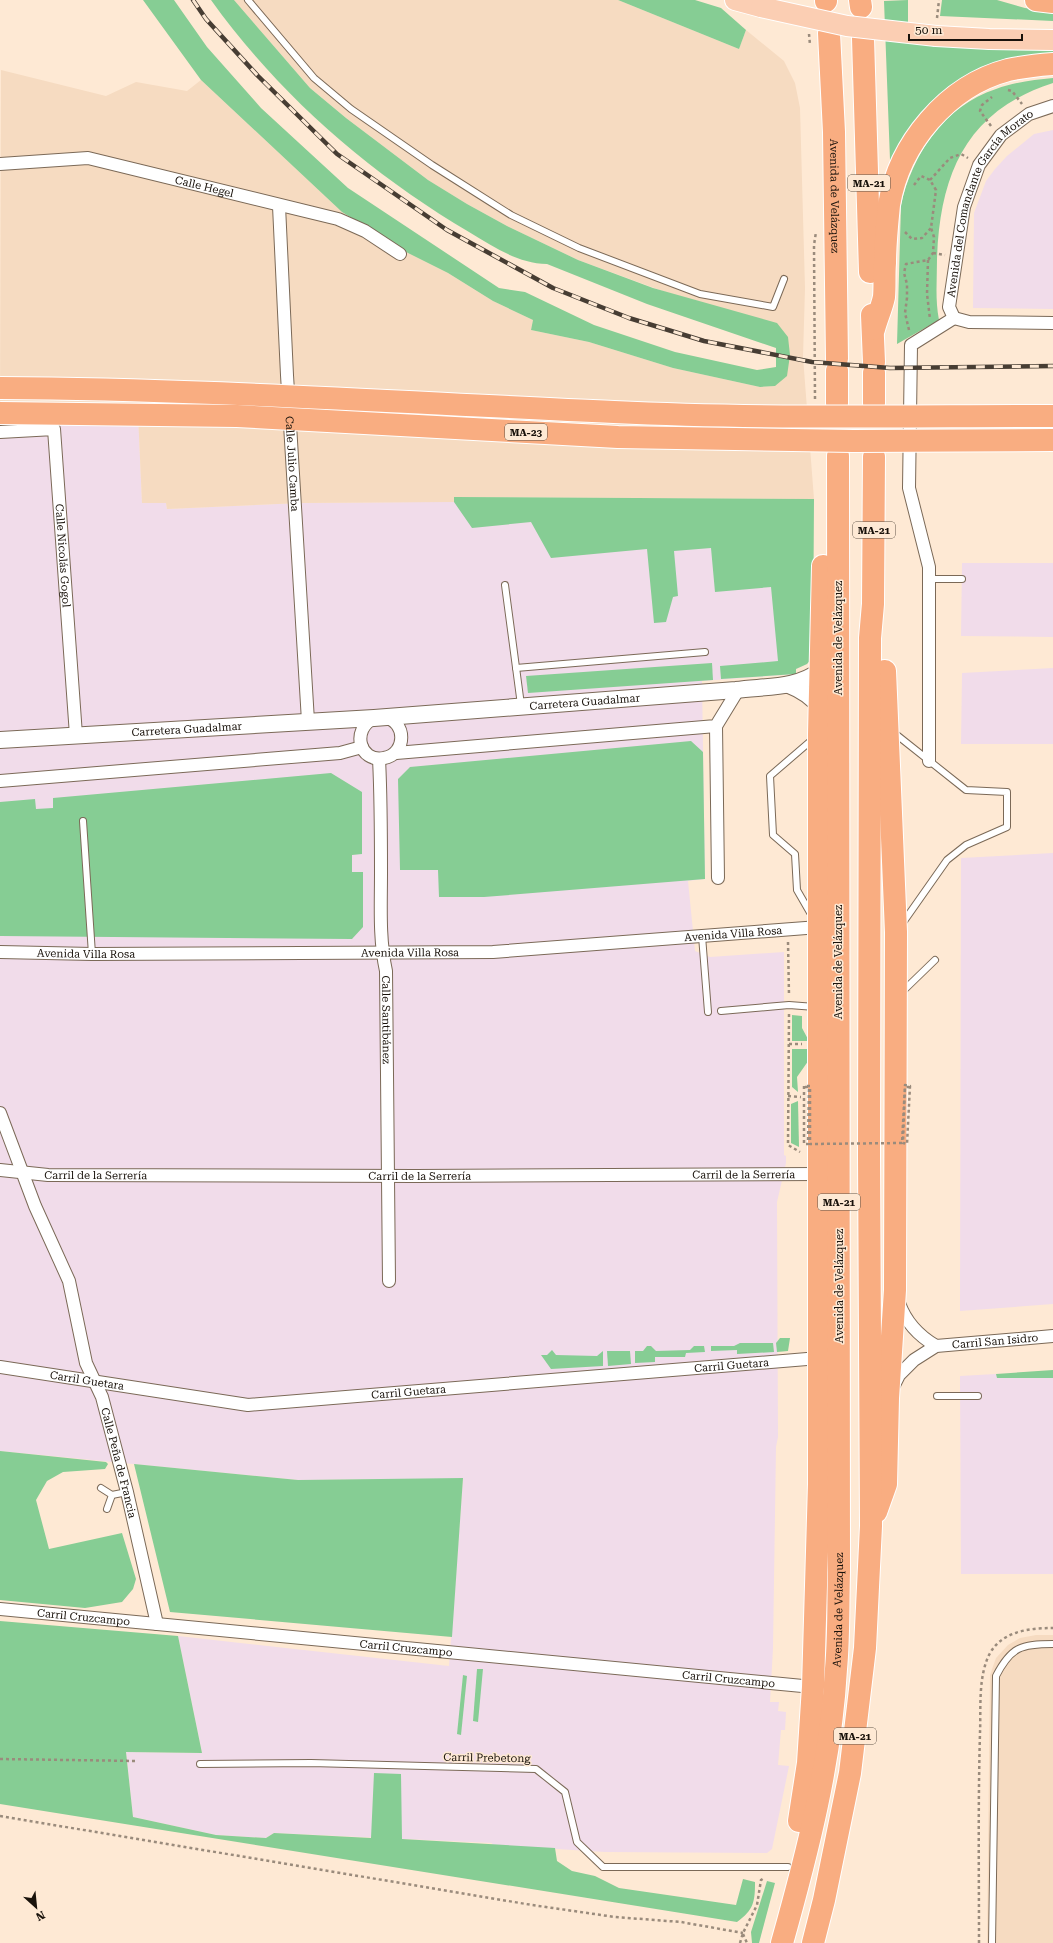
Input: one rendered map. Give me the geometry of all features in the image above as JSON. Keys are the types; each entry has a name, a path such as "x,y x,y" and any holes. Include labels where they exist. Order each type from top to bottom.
{"highway":[{"path":"1036,0 1053,2"},
{"name":"Avenida de Velázquez","path":"829,33 834,132 837,403"},
{"name":"MA-21","path":"862,38 869,202 870,299 874,329 874,403"},
{"path":"874,329 884,297 886,236 890,203 898,174 911,146 930,120 952,98 979,81 1008,70 1053,64"},
{"name":"MA-23","path":"0,388 242,393 614,412 720,415 1053,416"},
{"name":"MA-23","path":"0,413 245,417 618,437 846,441 1053,440"},
{"name":"Avenida de Velázquez","path":"782,1943 805,1860 825,1766 836,1670 839,1572 834,456 824,478 821,670"},
{"name":"MA-21","path":"813,1943 824,1900 850,1773 865,1648 871,1526 869,1155 870,638 874,604 874,456"},
{"path":"871,1526 886,1484 888,1398 896,1290 896,932 886,727 884,634 874,604"},
{"path":"770,1943 798,1826 808,1763 813,1686 819,1484 819,734 821,670"}],"main road":[{"path":"735,0 765,4 847,26 937,27 988,31 1053,31"},
{"path":"937,27 989,39 1053,40"}],"street":[{"name":"Avenida del Comandante García Morato","path":"954,318 949,307 964,207 979,165 1000,135 1029,114 1053,106"},
{"name":"Calle Hegel","path":"0,164 88,158 279,206 338,219 366,231 400,254"},
{"name":"Calle Julio Camba","path":"279,206 287,382 308,721"},
{"path":"929,761 929,567 909,488 911,345 954,318 969,322 1053,323"},
{"name":"Calle Nicolás Gogol","path":"0,432 54,429 76,735"},
{"name":"Carretera Guadalmar","path":"0,740 378,717 738,690 789,685 812,677 821,670"},
{"path":"789,685 802,690 814,699 820,707"},
{"path":"718,878 716,726 738,690"},
{"path":"396,753 402,742 400,730 393,720 378,717 369,721 361,730 360,742 362,747 366,753 379,759 396,753 716,726"},
{"path":"0,781 340,753 362,747"},
{"name":"Calle Santibánez","path":"379,759 382,953 386,971 388,1281"},
{"name":"Avenida Villa Rosa","path":"0,952 92,954 494,952 819,927"},
{"name":"Calle Peña de Francia","path":"0,1113 21,1172 69,1281 86,1364 102,1397 127,1492 157,1624"},
{"name":"Carril de la Serrería","path":"0,1170 48,1175 388,1176 819,1174"},
{"path":"888,1398 899,1375 914,1360 936,1346 921,1337 903,1316 896,1290"},
{"name":"Carril San Isidro","path":"936,1346 1053,1336"},
{"name":"Carril Guetara","path":"0,1367 248,1405 819,1358"},
{"name":"Carril Cruzcampo","path":"0,1609 813,1686"}],"lane":[{"path":"248,0 314,78 351,109 432,166 510,215 579,248 700,294 773,307 784,279"},
{"path":"929,578 962,579"},
{"path":"505,585 522,707"},
{"path":"516,668 705,652"},
{"path":"886,727 966,790 1007,792 1007,827 966,846 948,860 896,932"},
{"path":"819,734 770,776 773,835 795,854 797,890 819,927"},
{"path":"83,822 92,954"},
{"path":"702,936 708,1012"},
{"path":"896,997 935,960"},
{"path":"721,1011 789,1005 819,1007"},
{"path":"936,1396 978,1396"},
{"path":"101,1488 112,1495 127,1492"},
{"path":"107,1509 112,1495"},
{"path":"992,1943 996,1676 1010,1654 1023,1647 1038,1644 1053,1644"},
{"name":"Carril Prebetong","path":"200,1764 311,1764 536,1769 565,1792 577,1842 604,1866 788,1867"}],"path":[{"path":"937,27 939,0"},
{"path":"1006,90 1012,91 1029,114"},
{"path":"995,95 982,105 980,111 986,122 1000,135"},
{"path":"930,180 950,158 961,154 979,165"},
{"path":"912,187 921,176 930,180 936,190 931,228 934,237 933,253 928,260 927,294 930,319 923,323"},
{"path":"905,225 905,232 912,239 922,238 931,228"},
{"path":"815,401 814,245 816,230"},
{"path":"916,327 910,331 905,313 907,284 904,273 906,264 928,260"},
{"path":"788,929 788,1145 801,1152"},
{"path":"805,1087 809,1087 808,1144 804,1144 804,1086 810,1086 810,1144 902,1143 905,1085 910,1086 907,1144 903,1144 906,1087 909,1087"},
{"path":"0,1760 137,1761"},
{"path":"0,1816 532,1905 615,1917 681,1922 743,1934"},
{"path":"740,1943 757,1905 761,1880 788,1867"},
{"path":"743,1934 747,1943"}],"shaded area":[{"path":"234,0 618,0 739,49 746,30 784,61 795,83 800,108 805,288 803,357 814,499 454,497 454,502 301,503 167,509 166,503 142,503 138,413 0,418 1,70 106,96 136,82 187,91 201,80 342,212 408,253 448,273 493,301 533,320 531,330 589,342 673,368 760,387 775,386 788,337 578,260 507,226 467,204 428,180 346,118 310,88"},
{"path":"1053,130 1053,309 973,308 974,213 986,181 1007,156 1034,134"},
{"path":"138,413 142,503 166,503 167,509 301,503 814,499 807,664 796,669 796,674 702,681 705,879 688,881 695,951 710,957 784,952 784,1155 786,1156 786,1163 777,1202 778,1437 776,1447 773,1648 770,1702 779,1702 778,1711 786,1712 785,1730 781,1730 778,1765 789,1766 772,1849 767,1853 605,1852 492,1845 492,1843 274,1833 266,1838 216,1835 133,1817 126,1752 202,1753 178,1636 449,1666 463,1479 298,1480 0,1451 0,418"},
{"path":"962,563 1053,563 1053,637 961,636"},
{"path":"1053,668 1053,744 961,744 962,673"},
{"path":"1053,853 1053,1304 960,1311 961,858"},
{"path":"996,1374 998,1378 1053,1378 1053,1574 961,1574 960,1376"},
{"path":"1036,1635 1053,1635 1053,1943 987,1943 990,1675 996,1658 1008,1645 1020,1638"}],"green space":[{"path":"143,0 174,0 207,47 261,108 348,188 499,288 525,292 594,325 675,352 757,370 776,367 776,348 647,304 547,264 526,261 506,253 432,209 361,158 296,100 266,68 211,0 234,0 310,88 346,118 428,180 467,204 507,226 578,260 653,288 777,323 788,337 790,355 787,376 775,386 760,387 673,368 589,342 531,330 533,320 493,301 448,273 408,253 342,212 201,80"},
{"path":"618,0 695,0 721,8 746,30 739,49"},
{"path":"908,0 908,38 985,47 1053,51 1053,57 1002,65 894,160 890,160 884,1"},
{"path":"942,0 997,0 1025,8 1053,12 1053,21 940,16"},
{"path":"1053,78 1053,83 1023,95 999,110 979,129 964,150 952,173 944,200 939,228 936,290 939,320 897,344 901,205 913,168 922,151 946,120 961,107 977,97 1010,85"},
{"path":"454,497 814,499 813,657 807,664 796,669 796,674 721,679 720,666 778,661 771,587 715,592 711,548 674,551 678,596 673,597 666,622 654,623 647,549 551,558 531,522 472,528 454,502"},
{"path":"712,663 713,680 528,693 526,676"},
{"path":"691,741 703,752 705,879 484,897 439,897 438,870 400,870 398,779 410,767"},
{"path":"331,773 362,792 362,854 352,855 352,872 363,872 363,927 352,939 0,936 0,802 35,799 36,809 53,808 53,798"},
{"path":"792,1015 802,1016 802,1028 809,1041 792,1041"},
{"path":"792,1049 812,1049 811,1057 797,1077 798,1092 792,1087"},
{"path":"798,1101 799,1147 791,1143 791,1104"},
{"path":"780,1338 790,1338 788,1351 777,1352 776,1343"},
{"path":"740,1343 773,1343 774,1352 737,1354 737,1350 711,1351 711,1346 734,1346"},
{"path":"647,1346 651,1346 656,1351 690,1350 694,1346 704,1346 705,1352 686,1353 685,1357 655,1357 655,1362 635,1363 635,1351 643,1351"},
{"path":"552,1350 556,1355 597,1356 603,1351 603,1366 551,1369 541,1355 547,1355"},
{"path":"607,1351 630,1351 631,1364 608,1366"},
{"path":"1053,1370 1053,1378 997,1378 996,1374"},
{"path":"0,1451 106,1462 108,1464 105,1469 63,1472 47,1481 36,1500 49,1549 122,1533 136,1579 133,1589 122,1602 85,1608 0,1600"},
{"path":"134,1464 298,1480 463,1478 452,1637 170,1612"},
{"path":"0,1621 178,1636 202,1753 126,1752 133,1817 216,1835 266,1838 274,1833 371,1838 374,1773 401,1774 402,1839 555,1848 557,1861 572,1871 595,1876 619,1888 736,1905 743,1879 755,1882 754,1900 747,1913 737,1922 0,1804"},
{"path":"477,1669 483,1669 478,1722 473,1721"},
{"path":"463,1675 467,1676 461,1735 457,1734"},
{"path":"767,1881 775,1883 759,1943 752,1943 751,1932"}],"railway":[{"path":"193,0 206,19 258,76 337,154 447,230 553,288 629,318 704,341 812,362 890,368 1053,366"}]}
